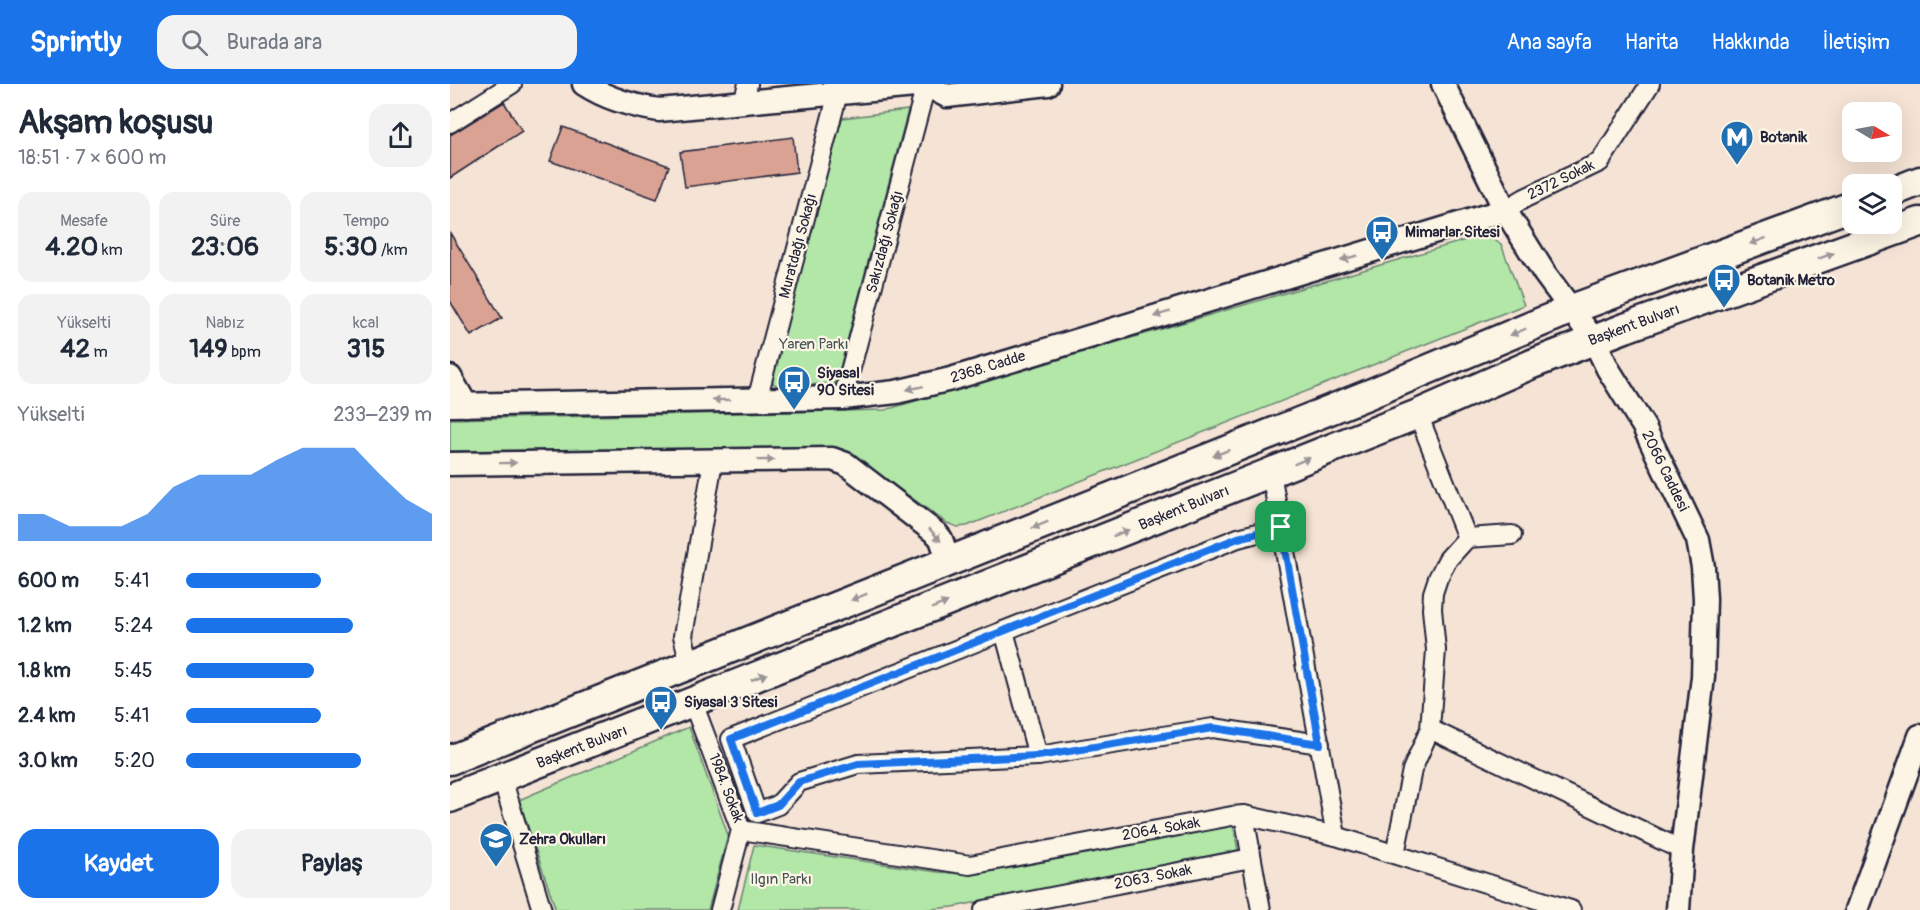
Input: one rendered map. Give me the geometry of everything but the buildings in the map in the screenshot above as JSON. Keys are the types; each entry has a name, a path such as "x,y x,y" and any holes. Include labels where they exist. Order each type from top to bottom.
{"main road":[{"path":"1902,188 1920,182"},
{"path":"450,760 1367,395 1572,309 1842,210"},
{"name":"Başkent Bulvarı","path":"450,798 1271,473 1418,414 1532,364 1920,222"}],"street":[{"path":"450,123 512,84"},
{"path":"584,84 619,101 659,110 746,93 927,85 947,96 1048,84"},
{"name":"2066 Caddesi","path":"1443,84 1505,210 1545,274 1594,340 1608,369 1644,426 1698,540 1705,599 1703,677 1682,850 1678,910"},
{"name":"2372 Sokak","path":"1505,210 1600,162 1650,84"},
{"name":"Sakızdağı Sokağı","path":"843,398 927,85"},
{"name":"Muratdağı Sokağı","path":"757,399 852,90"},
{"name":"2368. Cadde","path":"458,405 843,398 896,392 951,378 1505,210"},
{"path":"450,377 458,405"},
{"path":"1418,414 1467,538"},
{"path":"450,464 840,460 937,534 941,538 949,562"},
{"path":"690,665 683,636 713,461"},
{"path":"1271,473 1336,836"},
{"path":"1281,527 1238,538 731,739 757,813 778,805 799,782 858,764 1038,756 1213,728 1320,744"},
{"path":"1395,854 1412,770 1430,729 1436,650 1432,609 1433,593 1438,578 1448,560 1467,538 1512,535"},
{"path":"1004,631 1038,756"},
{"name":"1984. Sokak","path":"693,703 741,830 720,910"},
{"path":"1430,729 1682,850"},
{"path":"1857,910 1920,736"},
{"path":"502,778 542,910"},
{"path":"1244,815 1261,910"},
{"name":"2064. Sokak","path":"741,830 970,865 1244,815 1336,836 1572,910"},
{"name":"2063. Sokak","path":"984,910 1251,858"}],"green space":[{"name":"Yaren Parkı","path":"908,110 836,383 779,387 773,383 772,376 842,118"},
{"path":"1476,237 1489,237 1501,244 1524,305 967,526 957,527 947,523 844,450 834,447 450,451 450,419 885,410"},
{"path":"689,727 728,835 708,910 556,910 519,800"},
{"name":"Ilgın Parkı","path":"1233,825 1238,850 953,907 921,910 738,910 754,845 973,875"}],"place":[{"name":"Botanik","path":"1737,166"},
{"name":"Mimarlar Sitesi","path":"1382,261"},
{"name":"Botanik Metro","path":"1724,309"},
{"name":"Siyasal 90 Sitesi","path":"794,411"},
{"name":"Siyasal 3 Sitesi","path":"661,731"},
{"name":"Zehra Okulları","path":"496,868"}],"route":[{"path":"1281,527 1320,744 1213,728 1038,756 858,764 799,782 778,805 757,813 731,739 1238,538 1281,527"}]}
